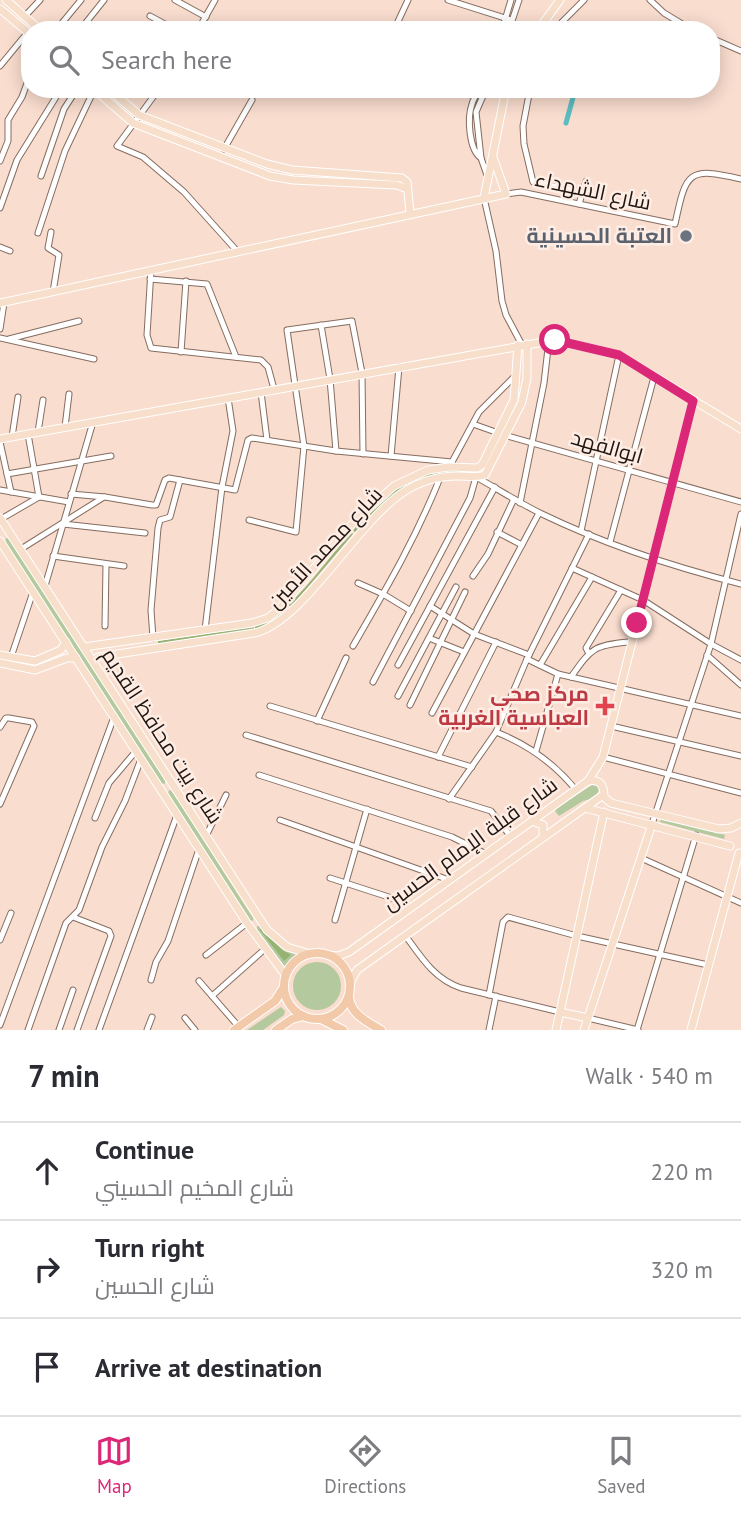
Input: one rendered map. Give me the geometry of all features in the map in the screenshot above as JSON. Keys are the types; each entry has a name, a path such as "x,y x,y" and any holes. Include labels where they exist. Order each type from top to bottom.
{"highway":[{"path":"237,1028 275,1001 296,962 310,954 327,955 343,966 350,988 350,1004 381,1030"},
{"path":"286,979 287,998 296,1012 329,1021 343,1030"},
{"path":"318,1019 327,1018 341,1009 350,988"},
{"path":"276,1030 290,1020 303,1016"}],"main road":[{"path":"6,0 30,21"},
{"path":"545,21 560,0"},
{"path":"0,10 21,27"},
{"path":"103,98 133,123 276,178 389,184 408,189"},
{"path":"119,98 139,116 285,169 394,176 405,180 410,213"},
{"path":"484,198 504,98"},
{"path":"2,303 506,194 493,157"},
{"path":"0,440 550,340 619,355 741,429"},
{"name":"شارع محمد الأمين","path":"94,662 98,657 254,633 276,625 294,609 360,531 408,490 440,478 483,476 489,471 500,434 513,405 523,344"},
{"name":"شارع محمد الأمين","path":"84,647 252,623 273,614 355,521 386,493 412,476 428,470 451,464 480,466 500,434 517,415 524,396 523,344"},
{"name":"شارع قبلة الإمام الحسين","path":"327,955 338,956 349,952 588,781 603,757 693,401"},
{"name":"شارع بيت محافظ القديم","path":"1,523 21,549 263,923 282,944 310,954"},
{"path":"1,542 4,535 12,536"},
{"name":"شارع بيت محافظ القديم","path":"1,542 286,979"},
{"path":"153,638 154,649"},
{"path":"0,654 35,661 61,649 66,642"},
{"path":"0,663 35,670 67,658 76,658"},
{"path":"158,784 166,784 170,778"},
{"path":"350,988 357,970 581,809 600,800 604,790 601,783 588,781"},
{"path":"165,794 176,787"},
{"path":"603,795 611,803 719,829 741,824"},
{"path":"551,808 552,818 562,823"},
{"path":"581,809 589,808 696,835 730,846 740,853 691,1030 685,1030"},
{"path":"556,1030 604,812"},
{"path":"532,821 542,825 543,836"},
{"path":"584,1030 652,824"},
{"path":"730,846 730,836 741,829"},
{"path":"247,923 254,921 258,915"},
{"path":"253,930 256,925 263,923"},
{"path":"560,1012 588,1018"}],"street":[{"path":"25,16 40,0"},
{"path":"64,21 81,0"},
{"path":"87,21 104,0"},
{"path":"175,0 206,17"},
{"path":"204,21 215,0"},
{"path":"398,21 408,0"},
{"path":"448,0 508,19"},
{"path":"508,19 511,0"},
{"path":"508,19 519,0"},
{"path":"566,21 584,0"},
{"path":"650,0 677,21"},
{"path":"150,16 159,21"},
{"path":"0,66 21,42"},
{"path":"720,42 741,51"},
{"path":"0,161 8,141 8,120 21,98"},
{"path":"0,208 17,160 55,98"},
{"path":"41,176 64,109 71,98"},
{"path":"38,233 65,150 90,98"},
{"path":"152,98 117,146 143,158 184,192 237,251"},
{"path":"475,98 470,113 472,148 481,158"},
{"path":"482,98 476,112 481,158 487,175"},
{"path":"528,98 523,126 524,144 533,181 601,195"},
{"path":"224,149 252,100"},
{"name":"شارع الشهداء","path":"506,194 521,192 674,224 683,187 692,176 709,173 741,179"},
{"path":"579,204 586,181"},
{"path":"484,198 496,251 502,301 506,315 523,344"},
{"path":"51,232 48,248 59,255 52,292"},
{"path":"0,247 10,251"},
{"path":"151,270 148,344 155,349 258,359 268,367 274,389"},
{"path":"150,279 207,284 236,357"},
{"path":"181,352 186,281"},
{"path":"0,329 2,303"},
{"path":"3,339 79,321"},
{"path":"249,520 296,532 304,446 287,330 352,321 362,373 363,454"},
{"path":"321,325 330,379 337,451"},
{"path":"3,339 94,359"},
{"path":"473,576 517,501 532,442 550,340"},
{"path":"581,531 619,355"},
{"path":"391,456 399,367"},
{"path":"71,494 156,505 165,480 169,478 235,490 248,440 267,440 451,464 484,407 518,372"},
{"path":"610,542 654,377"},
{"path":"261,392 267,440"},
{"path":"65,427 69,394"},
{"path":"12,437 18,397"},
{"path":"205,630 222,487 233,431 228,398"},
{"path":"38,432 43,400"},
{"path":"45,586 93,422"},
{"path":"473,424 500,434"},
{"path":"29,434 39,497"},
{"name":"ابوالفهد","path":"500,434 741,502"},
{"path":"0,440 11,492"},
{"path":"7,474 111,456"},
{"path":"373,682 470,498 476,477 539,513 581,531 653,558 741,584"},
{"path":"353,646 421,526 440,478"},
{"path":"153,638 151,610 158,528 160,520 170,517 180,480"},
{"path":"398,665 495,487"},
{"path":"0,490 69,502"},
{"path":"1,523 39,497"},
{"path":"21,549 105,497"},
{"path":"432,712 539,513"},
{"path":"652,824 711,644 741,513"},
{"path":"62,524 145,533"},
{"path":"497,532 522,545"},
{"path":"449,799 496,732 528,657 589,534"},
{"path":"53,556 124,566"},
{"path":"105,626 106,564"},
{"path":"572,568 643,600 741,660"},
{"path":"540,665 592,577"},
{"path":"358,583 411,611"},
{"path":"398,696 456,587"},
{"path":"588,652 586,648 621,590"},
{"path":"11,657 33,592"},
{"path":"410,705 465,592"},
{"path":"430,606 474,634 528,657 558,674 741,716"},
{"path":"429,638 464,652"},
{"path":"438,757 496,642"},
{"path":"571,677 588,652 605,645 629,642"},
{"path":"707,655 741,685"},
{"path":"317,721 346,658"},
{"path":"536,751 558,674"},
{"path":"270,706 472,767"},
{"path":"0,1025 114,717"},
{"path":"0,727 6,718 32,722 34,726 0,804"},
{"path":"611,726 741,756"},
{"path":"496,732 520,741 536,751 560,771 576,790"},
{"path":"246,735 491,811 511,837"},
{"path":"94,818 109,783 136,751"},
{"path":"603,757 741,793"},
{"path":"28,1030 66,923 79,910 102,848 125,801 141,759"},
{"path":"259,775 452,837 486,855"},
{"path":"206,836 226,795"},
{"path":"335,920 367,809"},
{"path":"99,1030 177,815"},
{"path":"280,820 449,880"},
{"path":"588,1018 638,1030 696,835"},
{"path":"151,980 156,962 168,941 199,849"},
{"path":"641,858 741,903"},
{"path":"330,878 401,901 410,909"},
{"path":"0,940 11,913"},
{"path":"73,917 109,931 111,936 77,1030"},
{"path":"489,1030 492,996 505,919 508,917 577,936 708,965"},
{"path":"206,956 247,923"},
{"path":"405,935 431,970 442,979 461,988 560,1012"},
{"path":"212,996 266,948"},
{"path":"199,981 237,1028"},
{"path":"60,1030 73,990"},
{"path":"147,1030 152,1017"},
{"path":"185,1018 195,1030"}],"green space":[{"path":"457,469 458,472 426,479 400,492 355,532 352,530 387,497 410,482"},
{"path":"351,532 353,534 291,607 288,605"},
{"path":"6,538 10,539 165,780 165,784 161,783 5,543"},
{"path":"288,605 290,608 271,624 255,630 255,626 268,621"},
{"path":"254,627 254,630 158,644 158,641"},
{"path":"592,785 599,790 595,798 583,801 559,816 555,811 557,808"},
{"path":"169,790 172,791 253,921 168,794"},
{"path":"661,818 725,835 724,839 660,822"},
{"path":"257,926 262,926 297,955 285,967 257,930"},
{"path":"259,929 262,929 281,949 291,955 284,961"},
{"path":"317,962 326,963 334,969 340,977 340,995 334,1003 326,1009 317,1010 308,1009 300,1003 294,995 293,986 294,977 300,969 308,963"},
{"path":"281,1007 285,1011 284,1015 263,1030 247,1030"}],"waterway":[{"path":"566,123 573,98"}],"place":[{"name":"العتبة الحسينية","path":"686,236"},
{"name":"مركز صحي العباسية الغربية","path":"605,706"}],"route":[{"path":"555,340 619,355 693,401 637,623"}]}
